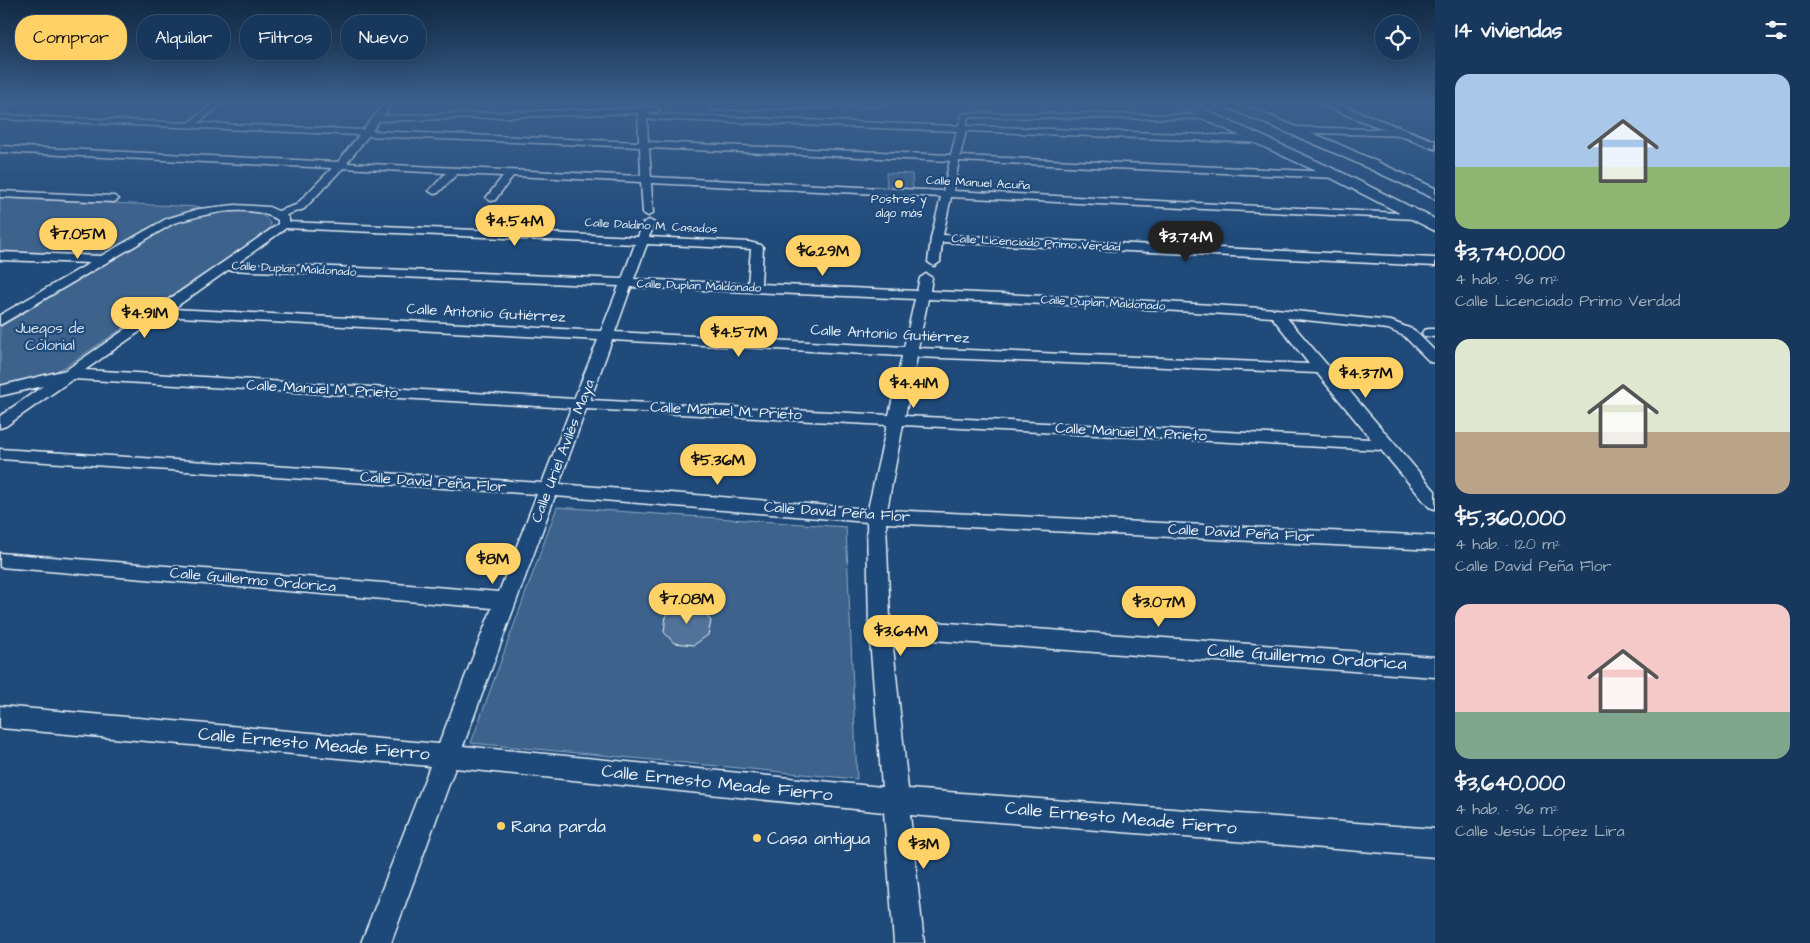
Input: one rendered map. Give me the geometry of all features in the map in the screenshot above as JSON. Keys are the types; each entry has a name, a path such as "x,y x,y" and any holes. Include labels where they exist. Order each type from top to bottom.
{"main road":[{"path":"1280,148 1435,226"},
{"path":"1334,148 1435,194"}],"street":[{"path":"0,423 225,266 281,220 308,201 353,148"},
{"path":"645,148 647,225"},
{"path":"717,148 1336,175"},
{"path":"934,262 957,148"},
{"name":"Calle Manuel Acuña","path":"0,149 1416,216"},
{"path":"434,191 455,170"},
{"path":"491,198 511,172"},
{"path":"0,194 114,199"},
{"name":"Calle Daldino M. Casados","path":"0,321 170,221 203,211 235,208 269,210 281,220 647,225 757,247 754,288"},
{"name":"Calle Uriel Avilés Maya","path":"376,943 549,489 647,225"},
{"name":"Calle Licenciado Primo Verdad","path":"938,238 1435,262"},
{"path":"0,256 104,260"},
{"name":"Calle Duplan Maldonado","path":"225,266 1276,312 1380,322 1402,329 1435,359"},
{"path":"909,943 880,627 876,516 926,278"},
{"path":"0,307 22,308"},
{"name":"Calle Antonio Gutiérrez","path":"158,312 911,352 1321,370"},
{"path":"1276,312 1321,370 1435,503"},
{"path":"0,391 68,374"},
{"name":"Calle Manuel M. Prieto","path":"68,374 581,404 1385,445"},
{"name":"Calle David Peña Flor","path":"0,454 549,489 876,516 1435,543"},
{"name":"Calle Guillermo Ordorica","path":"0,560 506,601"},
{"name":"Calle Guillermo Ordorica","path":"880,627 1435,666"},
{"name":"Calle Ernesto Meade Fierro","path":"0,717 446,756 896,801 1435,843"}],"green space":[{"path":"886,173 912,174 913,190 887,189"},
{"path":"0,198 200,207 204,209 168,218 100,259 0,254"},
{"name":"Juegos de Colonial","path":"231,211 254,212 264,216 271,225 267,232 65,367 43,377 0,388 0,327 176,222 213,213"},
{"path":"557,507 846,527 857,779 471,743"}],"building":[{"path":"681,606 700,608 711,621 708,635 694,645 674,643 664,632 666,615"}],"place":[{"name":"Postres y algo más","path":"899,184"},
{"name":"Rana parda","path":"501,826"},
{"name":"Casa antigua","path":"757,838"}]}
